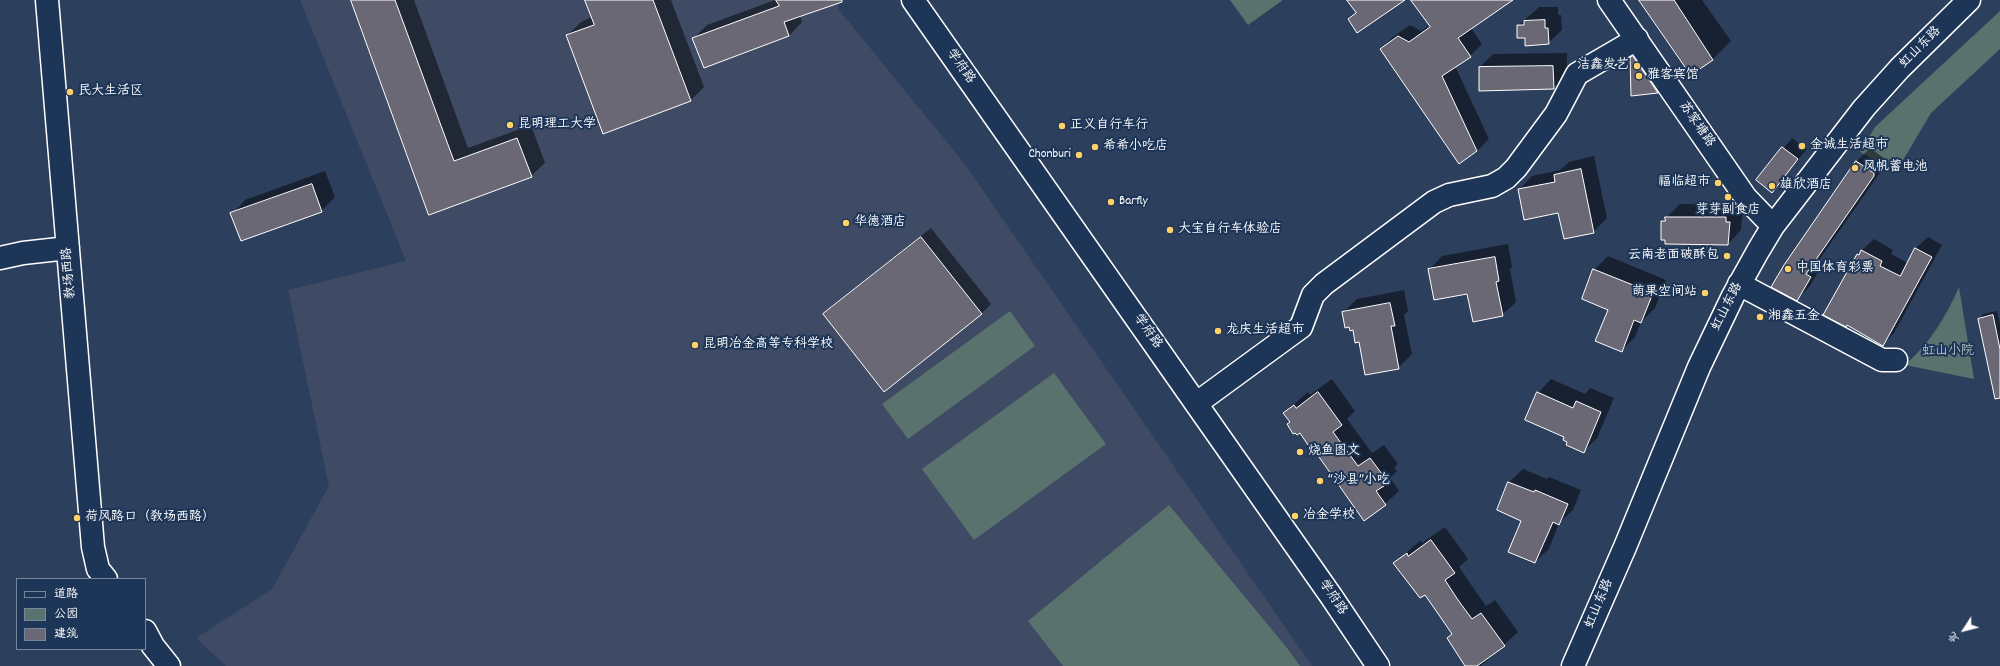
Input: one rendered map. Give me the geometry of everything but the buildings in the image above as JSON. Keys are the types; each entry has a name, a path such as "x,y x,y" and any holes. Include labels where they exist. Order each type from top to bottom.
{"street":[{"name":"教场西路","path":"47,0 92,547 98,569 105,578"},
{"name":"学府路","path":"913,0 1332,596 1378,666"},
{"name":"苏家塘路","path":"1609,0 1746,198 1773,226"},
{"name":"虹山东路","path":"1573,666 1625,547 1699,367 1739,284 1773,226 1864,108 1900,68 1969,0"},
{"path":"1197,404 1301,326 1313,294 1324,284 1434,202 1449,195 1492,186 1506,178 1516,168 1556,114 1577,74 1637,39"},
{"path":"0,258 23,253 68,248"},
{"path":"1739,284 1882,360 1896,360"},
{"path":"146,633 153,646 169,666"}],"shaded area":[{"name":"昆明冶金高等专科学校","path":"300,0 836,0 839,10 964,163 1312,666 226,666 196,638 272,589 329,486 288,290 406,261"}],"green space":[{"path":"1230,0 1283,0 1248,25"},
{"path":"2000,11 2000,49 1931,113 1896,172 1860,152 1875,127"},
{"name":"虹山小院","path":"1959,287 1974,379 1905,365 1930,339 1949,309"},
{"path":"1010,311 1035,346 908,439 882,404"},
{"path":"1054,373 1106,444 974,540 922,469"},
{"path":"1169,505 1287,648 1300,666 1063,666 1028,621"}],"place":[{"name":"洁鑫发艺","path":"1637,66"},
{"name":"雅客宾馆","path":"1639,76"},
{"name":"民大生活区","path":"70,92"},
{"name":"昆明理工大学","path":"510,125"},
{"name":"正义自行车行","path":"1062,126"},
{"name":"金诚生活超市","path":"1802,146"},
{"name":"希希小吃店","path":"1095,147"},
{"name":"Chonburi","path":"1079,155"},
{"name":"风帆蓄电池","path":"1855,168"},
{"name":"福临超市","path":"1718,183"},
{"name":"雄欣酒店","path":"1772,186"},
{"name":"芽芽副食店","path":"1728,197"},
{"name":"Barfly","path":"1111,202"},
{"name":"华德酒店","path":"846,223"},
{"name":"大宝自行车体验店","path":"1170,230"},
{"name":"云南老面破酥包","path":"1727,256"},
{"name":"中国体育彩票","path":"1788,269"},
{"name":"萌果空间站","path":"1705,293"},
{"name":"湘鑫五金","path":"1760,317"},
{"name":"龙庆生活超市","path":"1218,331"},
{"name":"昆明冶金高等专科学校","path":"695,345"},
{"name":"烧鱼图文","path":"1300,452"},
{"name":"“沙县”小吃","path":"1320,481"},
{"name":"冶金学校","path":"1295,516"},
{"name":"荷风路口（教场西路）","path":"77,518"}]}
